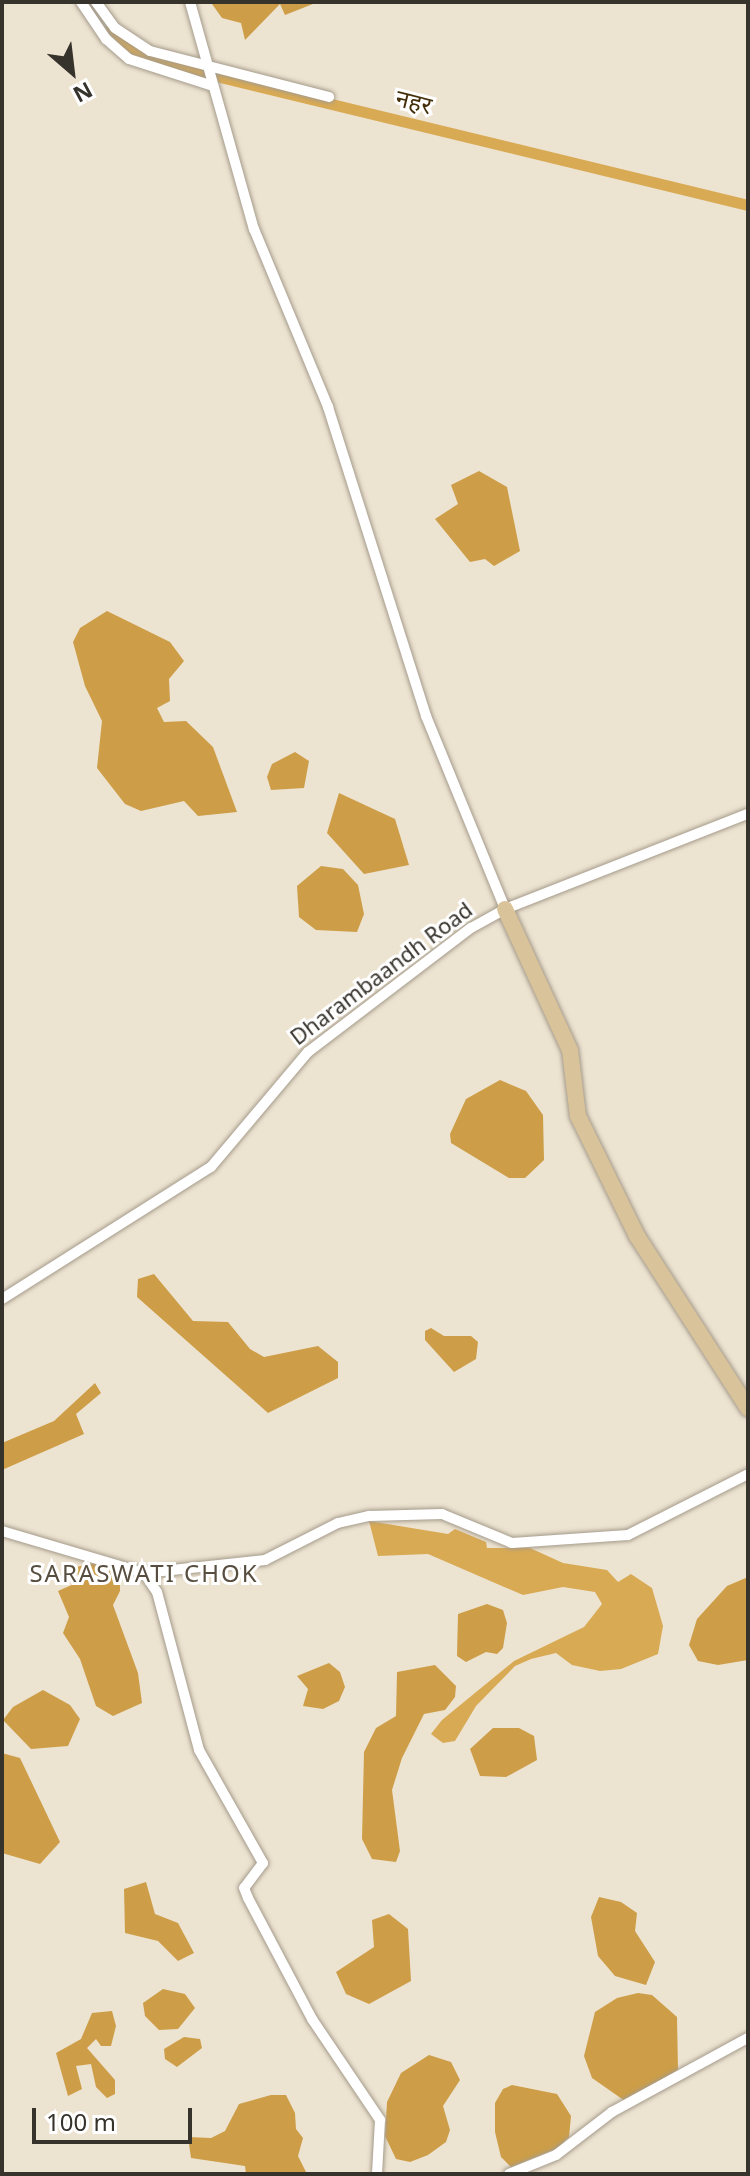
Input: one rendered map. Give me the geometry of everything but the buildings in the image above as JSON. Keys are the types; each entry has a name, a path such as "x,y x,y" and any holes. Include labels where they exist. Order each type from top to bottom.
{"main road":[{"name":"Dharambaandh Road","path":"505,909 570,1050 578,1116 637,1236 748,1408"}],"street":[{"path":"81,2 106,39 129,59 210,84"},
{"path":"96,2 128,38 208,69 329,97"},
{"path":"190,2 210,84 254,229 328,407 426,716 505,909 748,814"},
{"name":"Dharambaandh Road","path":"2,1299 211,1167 316,1044 471,928 505,909"},
{"path":"2,1531 144,1573 265,1560 338,1523 369,1516 442,1514 512,1543 628,1535 748,1474"},
{"path":"144,1573 157,1592 199,1750 263,1863 244,1888 248,1898 312,2019 380,2120 377,2174"},
{"path":"509,2174 556,2155 612,2112 748,2038"}],"shaded area":[{"path":"318,2 285,15 280,4 245,40 241,23 222,18 212,4"},
{"path":"479,471 507,487 520,551 494,566 485,559 470,562 435,519 458,504 451,485"},
{"path":"107,611 170,642 184,661 169,679 170,701 157,708 164,722 186,721 213,747 237,812 198,816 184,801 141,811 125,804 97,768 102,721 85,686 73,642 80,628"},
{"path":"295,752 309,761 304,788 271,790 267,777 272,764"},
{"path":"339,793 395,819 409,865 364,874 327,833"},
{"path":"321,866 343,869 358,885 364,914 357,932 316,930 299,917 297,886"},
{"path":"500,1080 526,1091 543,1115 544,1160 525,1178 509,1178 451,1143 450,1134 466,1099"},
{"path":"154,1274 193,1321 228,1322 250,1349 264,1357 318,1346 338,1362 338,1378 268,1413 137,1297 138,1279"},
{"path":"431,1328 444,1336 471,1336 478,1342 476,1359 454,1372 425,1340 425,1331"},
{"path":"95,1383 101,1393 76,1414 84,1434 2,1470 2,1443 54,1421"},
{"path":"369,1521 448,1534 455,1529 486,1542 487,1548 530,1548 563,1563 607,1570 618,1582 631,1574 652,1588 663,1626 658,1654 621,1669 600,1671 572,1665 556,1653 531,1659 515,1666 476,1706 455,1741 443,1743 431,1734 442,1720 514,1661 584,1627 602,1604 595,1592 563,1587 523,1595 428,1554 378,1556"},
{"path":"94,1563 120,1569 120,1591 113,1605 138,1673 142,1703 113,1716 96,1706 80,1659 63,1633 69,1617 58,1591 83,1580 72,1568"},
{"path":"748,1577 748,1660 718,1665 698,1661 689,1645 697,1619 727,1586"},
{"path":"487,1604 503,1610 507,1623 503,1648 497,1654 486,1652 466,1662 457,1656 458,1614"},
{"path":"329,1663 340,1672 345,1687 339,1701 323,1709 303,1706 308,1689 297,1676"},
{"path":"435,1665 456,1686 455,1697 445,1710 424,1714 402,1758 392,1790 400,1851 396,1862 372,1859 362,1839 364,1752 376,1728 396,1716 397,1672"},
{"path":"43,1690 70,1705 80,1719 68,1746 31,1749 3,1720 13,1707"},
{"path":"493,1728 519,1728 534,1736 537,1760 506,1777 480,1776 470,1749"},
{"path":"2,1753 20,1758 60,1842 40,1864 2,1853"},
{"path":"146,1882 155,1914 178,1923 194,1953 178,1961 158,1941 125,1933 124,1889"},
{"path":"599,1897 621,1902 637,1913 635,1931 655,1962 646,1985 615,1976 598,1956 591,1917"},
{"path":"389,1914 408,1929 411,1981 369,2004 346,1994 336,1972 374,1947 372,1920"},
{"path":"163,1989 185,1994 195,2008 178,2029 159,2030 145,2016 143,2003"},
{"path":"638,1993 652,1995 677,2017 678,2070 625,2101 592,2078 584,2056 595,2012 617,1998"},
{"path":"112,2011 116,2026 111,2046 101,2046 96,2039 87,2048 115,2080 115,2094 107,2098 96,2087 91,2064 76,2066 82,2089 68,2096 56,2053 81,2039 92,2013"},
{"path":"184,2037 200,2039 202,2048 177,2067 165,2059 164,2049"},
{"path":"429,2055 451,2062 460,2080 443,2106 450,2130 446,2142 428,2155 410,2162 396,2159 385,2136 387,2102 401,2073"},
{"path":"512,2085 557,2094 571,2116 569,2137 558,2148 511,2167 501,2157 495,2132 495,2103 503,2089"},
{"path":"271,2095 286,2095 295,2113 296,2129 303,2138 298,2156 307,2174 246,2174 245,2166 191,2158 188,2137 211,2138 225,2131 239,2104"}],"waterway":[{"name":"नहर","path":"111,27 132,51 175,66 748,205"}],"district":[{"name":"SARASWATI CHOK","path":"144,1573"}]}
